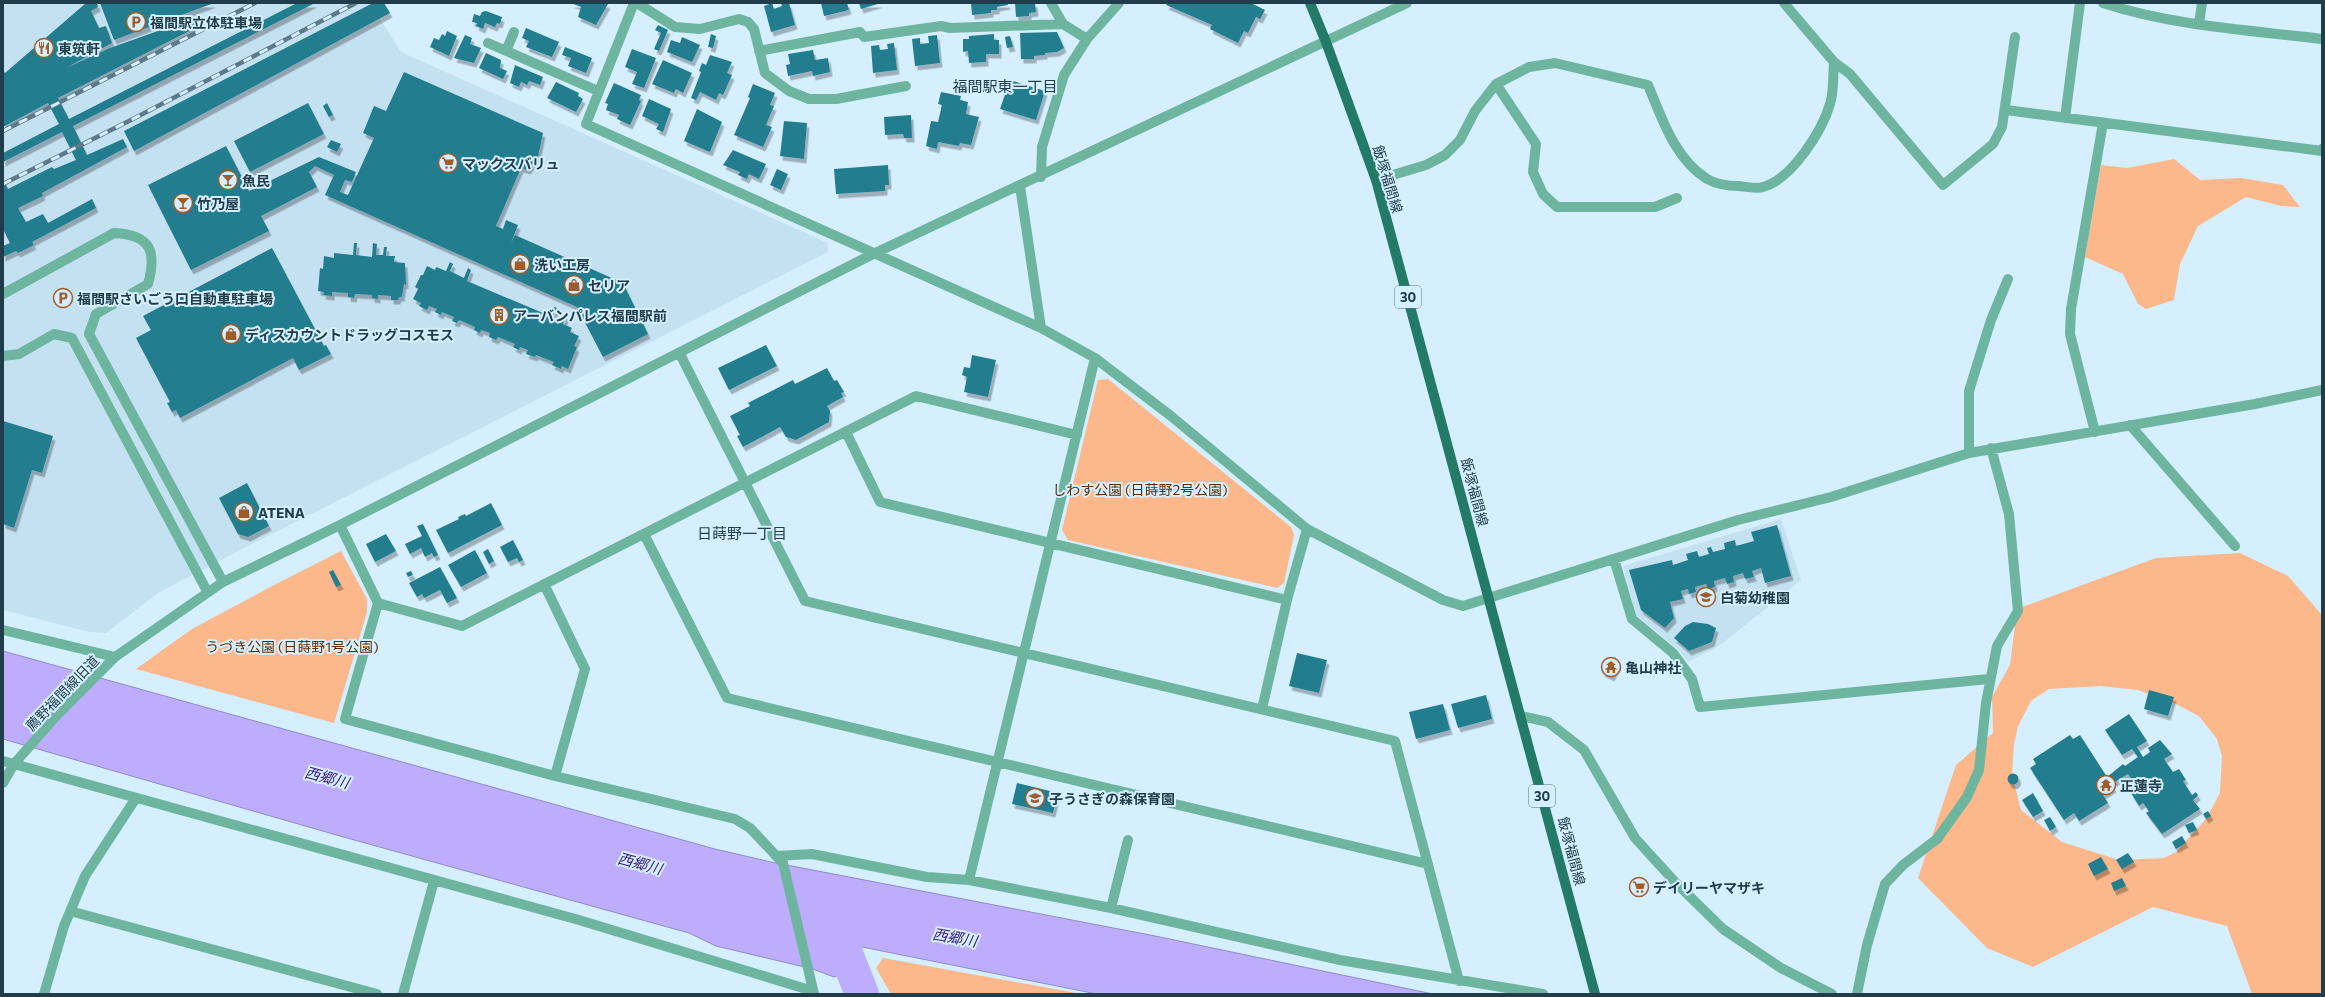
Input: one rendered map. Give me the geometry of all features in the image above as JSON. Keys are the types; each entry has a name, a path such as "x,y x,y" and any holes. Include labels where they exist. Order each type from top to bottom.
{"main road":[{"name":"飯塚福間線","path":"1310,3 1326,42 1376,180 1490,597 1595,994"}],"street":[{"path":"906,86 836,99 809,99 789,91 765,72 754,29 748,22 739,18 700,29 675,27 635,3 598,91 586,124 873,254 1041,328 1095,358 1171,416 1308,529 1443,600 1463,606 1738,520 1831,497 1970,453 1991,448 2255,404 2322,390"},
{"path":"1051,3 1063,24 1086,39"},
{"path":"1041,177 1042,146 1064,75 1086,39 1119,3"},
{"path":"115,657 223,582 340,525 680,354 873,254 1041,177 1407,3"},
{"path":"1784,3 1834,62 1850,74 1943,185 1993,144 2002,127 2006,110 2015,37"},
{"path":"2065,118 2080,3"},
{"path":"2103,3 2131,12 2199,24 2322,39"},
{"path":"2199,24 2202,3"},
{"path":"759,50 860,32 864,37 941,26 950,28 1063,24"},
{"path":"506,51 514,32"},
{"path":"488,43 598,91"},
{"path":"1376,180 1426,165 1445,155 1460,140 1475,111 1496,84 1529,67 1555,62 1648,85 1669,137 1689,164 1707,179 1720,183 1763,187 1784,174 1802,157 1821,127 1831,103 1834,62"},
{"path":"1496,84 1536,144 1534,172 1543,194 1557,207 1655,207 1677,198"},
{"path":"2006,110 2322,151 2322,149"},
{"path":"2094,432 2070,334 2071,309 2103,123"},
{"path":"1020,186 1041,328"},
{"path":"3,294 114,233 129,234 144,240 152,253 153,267 148,284 96,314 89,334 223,582"},
{"path":"1970,453 1970,391 1991,320 2008,278"},
{"path":"3,356 18,354 54,334 72,338 207,592"},
{"path":"680,354 805,601 1395,741 1459,981"},
{"path":"969,880 1095,358"},
{"path":"378,603 462,626 916,396 1077,435"},
{"path":"2130,425 2235,546"},
{"path":"846,432 880,502 1287,600"},
{"path":"1857,994 1867,945 1885,884 1903,865 1936,839 1967,797 1979,770 1989,680 1997,646 2018,611 2009,514 1991,448"},
{"path":"340,525 378,603 345,719 555,776 735,819 750,828 780,860 814,992"},
{"path":"1262,709 1287,600 1308,529"},
{"path":"644,534 727,698 1428,864"},
{"path":"1614,559 1632,619 1673,653 1692,679 1700,707 1989,680"},
{"path":"544,584 585,669 555,776"},
{"name":"薦野福間線旧道","path":"3,630 115,657"},
{"name":"薦野福間線旧道","path":"3,783 14,764 22,755 58,715 115,657"},
{"path":"1521,716 1548,722 1584,750 1635,838 1675,882 1723,929 1781,968 1832,994"},
{"path":"3,761 579,920 814,992"},
{"path":"44,994 70,911 85,876 136,798"},
{"path":"1111,908 1128,840"},
{"path":"780,860 812,854 927,877 969,880 1111,908 1340,960 1543,994"},
{"path":"404,994 434,881"},
{"path":"70,911 377,994"}],"shaded area":[{"path":"3,3 370,3 401,52 828,243 828,252 158,593 106,633 90,632 3,610"},
{"name":"白菊幼稚園","path":"1781,519 1801,580 1719,646 1688,662 1679,650 1636,615 1623,566"}],"green space":[{"path":"2174,159 2200,180 2241,178 2283,185 2300,207 2281,206 2246,197 2198,226 2180,264 2174,300 2146,309 2138,304 2123,274 2085,257 2101,165 2127,168"},
{"name":"しわす公園 (日蒔野2号公園)","path":"1108,379 1291,527 1294,535 1284,583 1277,588 1068,540 1062,530 1098,380"},
{"name":"うづき公園 (日蒔野1号公園)","path":"341,551 367,599 367,612 334,723 136,669 192,629"},
{"path":"2240,553 2288,576 2322,615 2322,994 2252,994 2227,926 2153,907 2033,967 1987,948 1918,878 1956,765 1993,733 1992,697 2010,665 2017,609 2156,558","holes":["2101,686 2138,690 2176,704 2199,716 2217,739 2222,756 2220,793 2206,819 2176,852 2164,858 2119,860 2062,842 2021,810 2012,775 2014,744 2018,726 2031,701 2049,689"]},
{"path":"883,958 1082,994 891,994 876,968"}],"water":[{"name":"西郷川","path":"3,651 715,849 771,862 1155,936 1433,994 1097,994 857,946 839,975 834,977 813,969 716,946 689,933 340,836 3,739"}],"building":[{"path":"86,3 97,3 98,7 91,11 99,28 106,26 112,43 66,68 110,48 200,16 203,24 58,98 69,119 297,3 315,3 73,126 87,155 123,139 127,147 42,193 43,196 18,208 26,222 43,214 48,223 92,199 96,208 32,242 34,245 18,253 16,251 3,257 3,246 10,243 3,229 3,179 8,189 52,167 54,169 76,160 62,132 3,162 3,153 59,124 48,103 3,127 3,70 5,73"},
{"name":"福間駅立体駐車場","path":"100,3 214,3 114,40"},
{"path":"373,3 384,3 390,13 134,151 124,131"},
{"path":"571,3 608,4 596,25 578,17 581,7"},
{"path":"772,3 774,9 782,6 781,3 789,3 795,25 771,32 764,6"},
{"path":"821,3 847,3 849,10 824,16"},
{"path":"859,3 881,3 861,9"},
{"path":"971,3 1007,3 1008,5 997,7 997,10 991,10 991,13 972,15"},
{"path":"1015,3 1035,3 1036,12 1029,13 1029,16 1016,17"},
{"path":"1168,3 1251,3 1265,10 1260,19 1256,17 1248,33 1244,31 1238,43 1210,29 1212,25 1166,5"},
{"path":"486,11 502,17 500,24 497,23 495,27 485,23 483,29 476,26 477,23 472,22 474,14 480,16 482,12"},
{"path":"658,25 668,30 659,51 654,49 661,33 655,30"},
{"path":"526,28 559,42 552,57 526,47 529,41 522,38"},
{"path":"447,31 457,36 449,56 430,47 434,38 439,40 442,34 445,36"},
{"path":"1057,32 1064,48 1057,52 1034,56 1034,59 1021,59 1020,33"},
{"path":"711,34 716,36 713,48 708,47"},
{"path":"994,34 994,40 999,40 999,54 986,54 986,62 969,63 968,51 963,52 963,39 969,39 969,36"},
{"path":"465,35 472,38 470,44 481,48 474,63 454,58"},
{"path":"937,35 940,63 915,66 912,39 920,38 920,44 929,43 928,36"},
{"path":"1010,36 1013,47 1007,48 1005,37"},
{"path":"682,37 700,45 692,62 667,52 671,40 680,43"},
{"path":"894,43 897,70 873,73 871,46 879,45 880,50 888,49 887,44"},
{"path":"565,47 592,58 586,73 568,66 571,58 562,55"},
{"path":"632,49 656,58 644,88 632,84 637,72 625,67"},
{"path":"813,50 815,60 828,58 830,72 813,76 812,71 788,76 786,65 790,64 788,54"},
{"path":"486,53 501,60 500,68 507,71 503,79 479,68"},
{"path":"710,55 732,62 727,73 732,75 723,95 719,93 716,100 700,92 696,100 691,98 701,72 699,71 702,63 706,65"},
{"path":"663,60 692,73 683,93 676,89 674,93 652,84"},
{"path":"515,65 543,77 540,85 529,81 527,85 521,82 519,87 510,83"},
{"path":"404,72 543,133 538,157 528,170 521,168 496,226 503,229 506,220 518,225 511,243 515,235 623,283 648,334 603,357 577,307 325,195 334,175 315,166 309,172 317,187 261,216 269,231 191,270 148,185 226,146 249,191 319,157 356,172 352,182 345,180 340,192 348,195 374,138 363,133 374,106 386,111"},
{"path":"1010,80 1045,91 1036,120 1000,109"},
{"path":"556,82 579,93 578,96 583,99 576,112 547,98"},
{"path":"614,83 641,95 639,100 641,101 630,125 617,119 619,115 606,110 608,104 605,103"},
{"path":"753,84 775,93 770,105 774,106 766,125 772,127 763,147 734,135 750,98 748,97"},
{"path":"941,92 961,96 960,100 968,102 966,114 979,117 971,145 960,143 959,146 938,142 937,149 926,146 931,121 938,122 942,105 938,104"},
{"path":"649,99 671,109 663,132 656,129 659,124 642,116"},
{"path":"308,103 324,134 250,172 234,141"},
{"path":"327,103 333,115 329,117 323,106"},
{"path":"697,109 722,122 710,152 684,141"},
{"path":"911,115 912,138 904,138 903,134 885,135 884,117"},
{"path":"784,121 807,123 804,159 780,156"},
{"path":"331,140 341,144 337,152 327,147"},
{"path":"733,150 766,164 759,179 749,174 747,179 738,175 740,172 723,165"},
{"path":"888,165 889,185 885,185 885,191 836,194 834,169"},
{"path":"777,169 788,174 781,190 770,185"},
{"path":"354,243 357,243 356,255 372,257 373,243 377,244 376,255 383,255 384,247 387,247 386,256 395,256 394,262 405,263 406,285 404,284 402,297 399,297 398,300 391,300 391,296 378,295 378,299 372,298 372,295 355,294 354,298 348,297 348,293 332,292 332,296 323,295 324,292 318,291 320,268 323,269 324,256 334,258 334,253 353,255"},
{"name":"ディスカウントドラッグコスモス","path":"272,248 324,346 326,345 331,354 299,370 293,358 180,418 176,410 172,412 167,403 170,402 136,338 151,330 143,316"},
{"name":"アーバンパレス福間駅前","path":"450,262 453,264 450,271 464,278 468,268 471,270 467,281 550,316 554,307 557,308 552,318 561,322 564,314 567,316 563,324 572,328 570,332 579,336 574,346 577,347 568,369 562,366 561,369 552,365 554,362 536,355 535,357 526,354 528,350 520,347 519,350 513,347 515,344 498,337 496,340 489,337 490,333 481,330 480,333 474,330 475,327 459,320 457,323 452,321 454,317 442,312 441,315 435,312 437,309 429,306 427,310 419,306 421,303 413,299 418,289 415,287 427,266 435,270 436,267 446,271"},
{"path":"766,345 777,366 729,390 718,368"},
{"path":"972,355 996,360 988,397 964,392 967,377 962,375 964,367 970,368"},
{"path":"827,368 834,381 837,380 844,392 841,393 843,397 827,406 830,411 829,422 796,440 786,437 780,427 743,447 737,436 740,435 730,416 750,406 748,403 793,380 795,384"},
{"path":"3,421 53,436 42,473 32,470 14,528 3,524"},
{"name":"ATENA","path":"247,483 269,526 248,537 238,534 219,498"},
{"path":"491,503 502,525 448,553 436,530 459,519 458,517 465,514 466,516"},
{"path":"423,524 438,555 434,557 432,553 425,557 421,548 410,554 405,544 422,536 417,526"},
{"path":"1777,525 1791,576 1765,583 1761,568 1752,571 1754,577 1745,579 1743,573 1733,576 1734,582 1727,584 1725,578 1714,581 1715,587 1708,589 1706,584 1695,587 1696,592 1689,594 1688,589 1681,591 1683,599 1670,602 1674,618 1665,628 1641,610 1629,570 1672,560 1673,565 1688,560 1686,554 1697,551 1699,557 1709,554 1707,548 1711,547 1713,552 1725,549 1724,543 1735,540 1736,546 1754,541 1751,532"},
{"path":"386,534 396,551 375,562 366,544"},
{"path":"513,540 523,560 519,562 517,558 508,562 500,547"},
{"path":"488,549 494,561 489,564 483,552"},
{"path":"475,550 487,573 461,587 448,565"},
{"path":"440,567 457,598 447,603 440,590 424,598 422,594 417,597 409,583"},
{"path":"333,570 341,585 336,587 329,572"},
{"path":"411,571 413,575 408,577 406,573"},
{"path":"1693,622 1708,624 1716,628 1712,642 1689,651 1674,638 1685,626"},
{"path":"1297,653 1327,660 1319,693 1289,686"},
{"name":"亀山神社","path":"1610,658 1619,663 1612,677 1602,672"},
{"path":"2149,690 2174,697 2168,716 2144,709"},
{"path":"1486,695 1492,719 1458,728 1451,704"},
{"path":"1443,704 1450,730 1416,739 1409,712"},
{"path":"2129,714 2147,741 2137,747 2143,757 2150,752 2148,748 2160,740 2172,754 2164,759 2173,772 2179,769 2186,780 2183,781 2192,795 2196,792 2198,796 2193,800 2200,809 2162,834 2146,813 2149,811 2143,803 2139,806 2131,793 2138,789 2128,774 2111,784 2114,788 2103,795 2108,803 2079,821 2074,813 2064,820 2030,768 2036,764 2033,759 2070,735 2073,739 2080,735 2107,777 2123,764 2125,766 2138,757 2132,749 2122,755 2105,730"},
{"path":"2013,773 2017,775 2019,779 2017,783 2013,785 2009,783 2007,779 2009,775"},
{"name":"子うさぎの森保育園","path":"1017,783 1058,793 1053,813 1012,804"},
{"path":"2033,793 2043,811 2033,817 2022,800"},
{"path":"2208,811 2211,816 2206,819 2203,814"},
{"path":"2050,817 2056,827 2050,831 2044,820"},
{"path":"2193,822 2197,830 2189,833 2185,825"},
{"path":"2182,836 2186,843 2176,849 2172,842"},
{"path":"2128,853 2134,862 2122,869 2116,860"},
{"path":"2101,857 2108,869 2094,876 2088,864"},
{"path":"2122,878 2126,886 2114,891 2111,883"}],"waterway":[{"path":"831,916 862,994"}],"railway":[{"path":"3,131 255,3"},
{"path":"3,184 131,120 356,3"}],"place":[{"name":"福間駅立体駐車場","path":"136,22"},
{"name":"東筑軒","path":"44,48"},
{"name":"マックスバリュ","path":"448,163"},
{"name":"魚民","path":"228,180"},
{"name":"竹乃屋","path":"183,203"},
{"name":"洗い工房","path":"520,264"},
{"name":"セリア","path":"574,285"},
{"name":"福間駅さいごう口自動車駐車場","path":"63,298"},
{"name":"アーバンパレス福間駅前","path":"499,315"},
{"name":"ディスカウントドラッグコスモス","path":"231,334"},
{"name":"ATENA","path":"244,512"},
{"name":"白菊幼稚園","path":"1706,597"},
{"name":"亀山神社","path":"1611,667"},
{"name":"正蓮寺","path":"2106,785"},
{"name":"子うさぎの森保育園","path":"1035,798"},
{"name":"デイリーヤマザキ","path":"1639,887"}],"district":[{"name":"福間駅東一丁目","path":"1005,86"},
{"name":"日蒔野一丁目","path":"742,533"}]}
